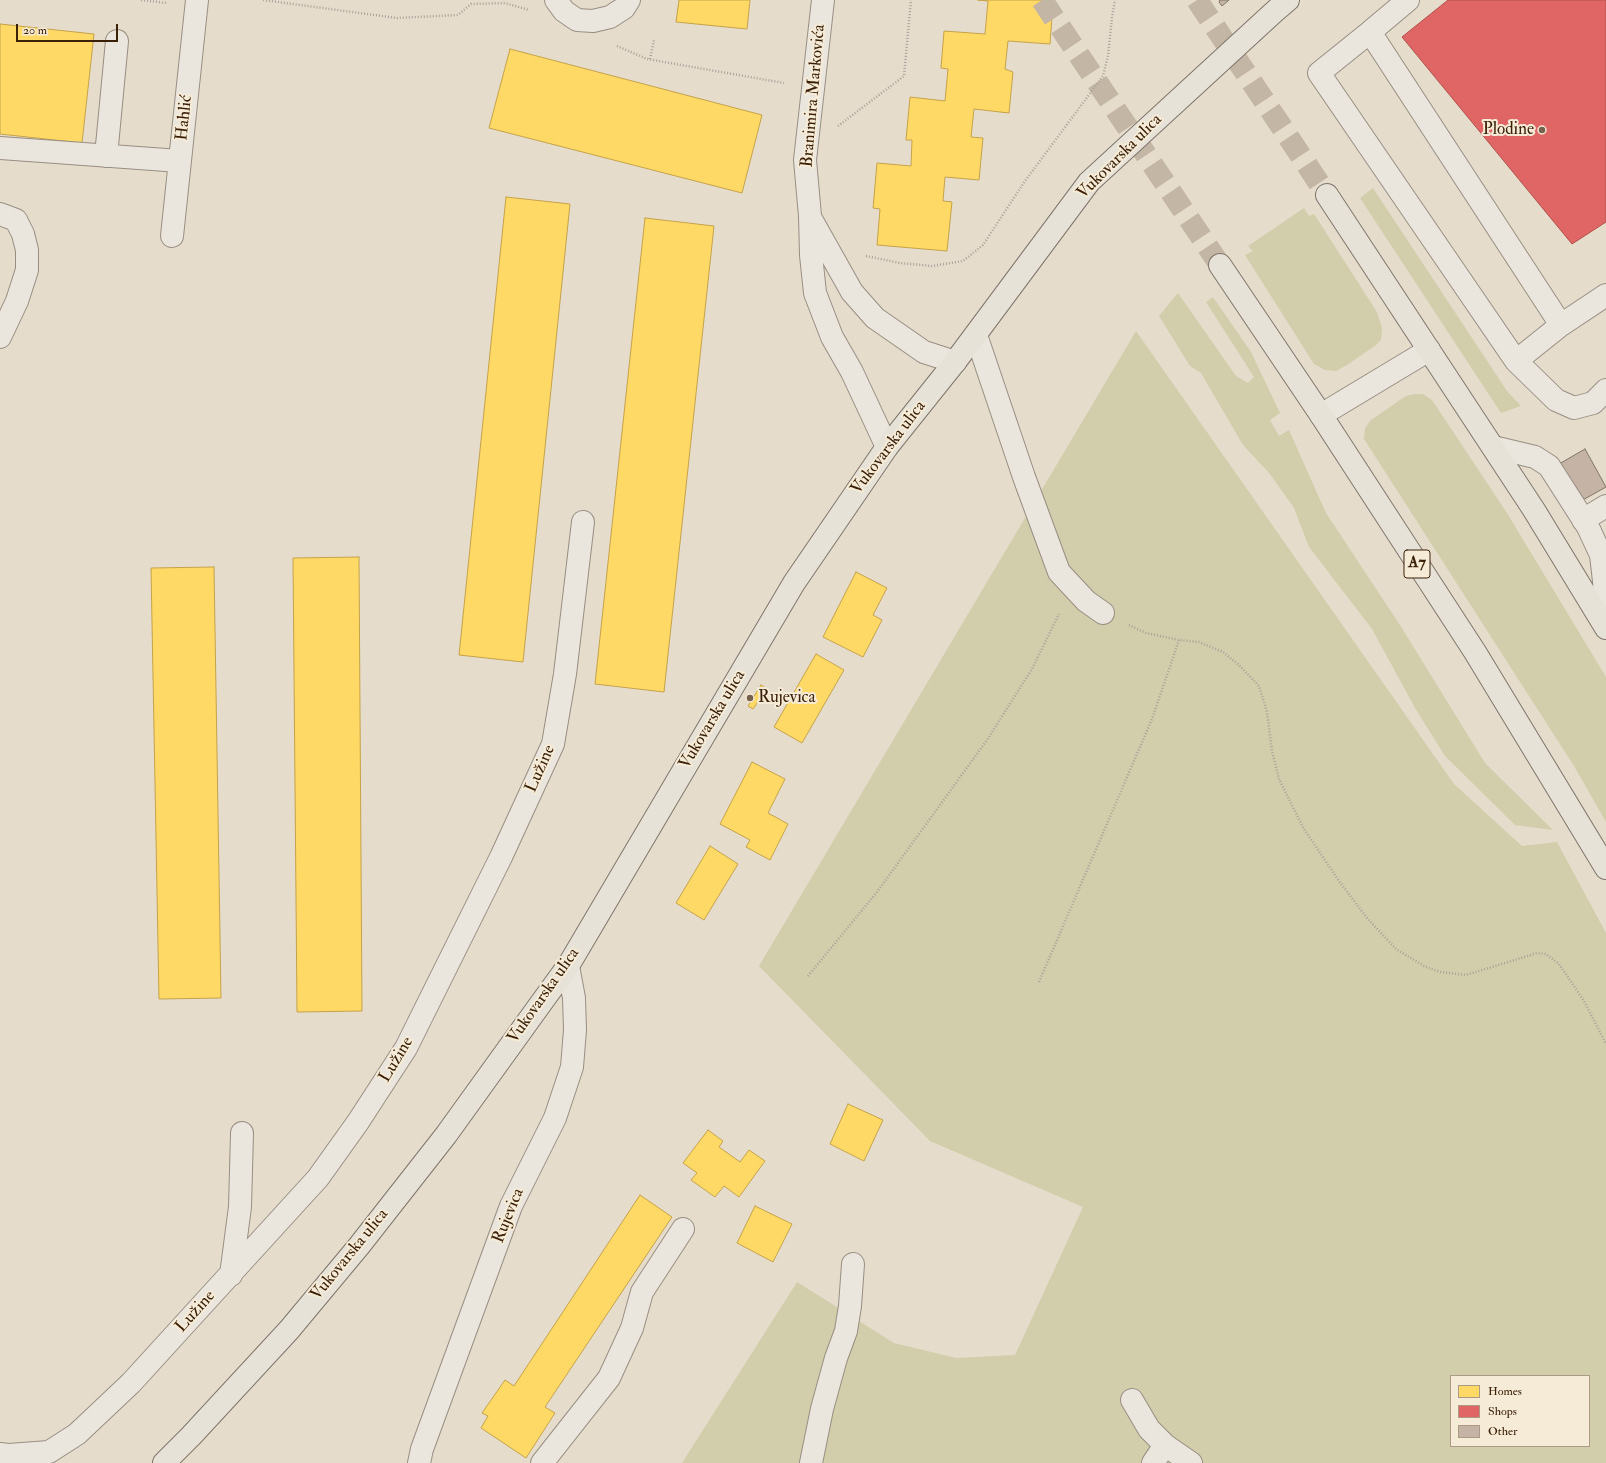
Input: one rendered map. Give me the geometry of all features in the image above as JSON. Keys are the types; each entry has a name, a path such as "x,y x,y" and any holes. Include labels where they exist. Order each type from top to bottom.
{"main road":[{"name":"Vukovarska ulica","path":"164,1463 289,1330 359,1246 446,1135 568,966 794,582 888,448 976,335 1090,182 1288,0"},
{"path":"1327,195 1534,510 1606,628"},
{"name":"A7","path":"1220,265 1321,415 1475,652 1606,868"}],"street":[{"name":"Hahlić","path":"172,236 197,0"},
{"path":"556,0 564,10 577,20 593,22 610,17 624,8 629,0"},
{"name":"Branimira Markovića","path":"823,0 805,160 810,216 810,255 815,293 832,337 852,372 888,448"},
{"path":"1408,0 1319,73 1516,361 1556,400 1574,408 1593,403 1606,390"},
{"path":"1370,32 1561,325"},
{"path":"106,156 117,41"},
{"path":"0,148 180,161"},
{"path":"0,214 16,220 23,234 27,250 28,270 17,301 0,337"},
{"name":"Branimira Markovića","path":"810,216 852,292 875,318 924,352 955,362"},
{"path":"1516,361 1561,325 1606,295"},
{"path":"976,335 1044,534 1059,572 1086,601 1103,613"},
{"path":"1321,415 1429,350"},
{"path":"1493,447 1535,457 1549,466 1583,520 1601,555 1606,614"},
{"path":"1583,520 1606,506"},
{"name":"Lužine","path":"0,1454 9,1455 49,1452 77,1434 132,1383 318,1178 358,1122 406,1048 504,850 553,744 565,674 583,522"},
{"name":"Rujevica","path":"419,1463 422,1449 511,1206 555,1118 572,1067 574,998 568,966"},
{"path":"230,1275 240,1207 242,1133"},
{"path":"542,1463 609,1378 632,1328 642,1292 683,1229"},
{"path":"812,1463 822,1409 836,1358 846,1331 850,1306 853,1264"},
{"path":"1132,1400 1149,1429 1165,1445 1191,1463"},
{"path":"1153,1463 1165,1445"}],"path":[{"path":"141,0 173,4"},
{"path":"263,0 397,18 458,15 472,4 505,3 536,13"},
{"path":"837,126 904,76 911,0"},
{"path":"863,256 900,263 932,266 963,261 983,245 1025,181 1103,76 1108,56 1115,0"},
{"path":"650,59 654,40"},
{"path":"614,45 650,59 785,83"},
{"path":"808,976 877,892 987,740 1032,669 1073,587"},
{"path":"1103,613 1146,633 1179,640 1199,642 1223,652 1239,665 1259,686 1268,712 1272,751 1279,780 1304,829 1339,881 1367,918 1396,949 1424,966 1440,972 1466,974 1537,953 1546,954 1560,964 1584,1001 1606,1044"},
{"path":"1039,982 1152,719 1179,640"}],"shaded area":[{"path":"1373,188 1507,391 1521,406 1501,413 1360,198"},
{"path":"1304,208 1309,216 1314,214 1377,312 1382,328 1381,340 1376,345 1336,371 1325,370 1314,364 1245,255 1253,251 1248,246"},
{"path":"1178,293 1236,376 1248,383 1254,377 1206,302 1213,297 1251,352 1280,413 1270,420 1279,436 1289,430 1326,513 1400,625 1485,763 1553,830 1515,825 1445,756 1415,708 1372,629 1309,547 1294,508 1270,474 1243,445 1201,373 1190,366 1159,316"},
{"path":"1136,331 1454,784 1522,846 1557,842 1606,933 1606,1463 682,1463 797,1282 894,1343 956,1358 1015,1355 1083,1207 930,1141 759,966"},
{"path":"1423,394 1432,400 1507,513 1606,677 1606,822 1574,766 1364,439 1365,428 1371,420 1406,396"}],"building: Homes":[{"path":"679,0 750,0 747,29 676,22"},
{"path":"978,0 1046,0 1045,2 1053,3 1050,44 1008,41 1005,69 1013,72 1009,113 974,109 971,137 983,138 979,180 945,177 943,201 952,202 947,251 877,245 880,209 873,208 877,163 911,166 912,140 906,140 910,97 945,101 948,69 941,68 944,31 985,34 988,1"},
{"path":"0,24 94,34 82,143 0,134"},
{"path":"510,49 762,115 742,193 489,128"},
{"path":"506,197 570,204 523,662 459,655"},
{"path":"645,218 714,226 664,692 595,684"},
{"path":"359,557 362,1011 297,1012 293,558"},
{"path":"214,567 221,998 159,999 151,568"},
{"path":"856,572 887,588 873,615 882,620 863,657 823,637"},
{"path":"816,654 844,670 802,743 774,727"},
{"path":"761,685 767,689 753,709 748,706"},
{"path":"752,762 785,779 768,813 788,824 770,860 746,847 750,840 720,824"},
{"path":"710,846 738,864 704,920 676,903"},
{"path":"848,1104 883,1120 864,1161 830,1144"},
{"path":"708,1130 723,1141 719,1147 740,1162 749,1150 765,1161 739,1197 724,1186 715,1197 691,1180 697,1173 683,1163"},
{"path":"640,1195 672,1217 545,1407 555,1413 526,1458 481,1428 488,1416 482,1413 505,1380 514,1386"},
{"path":"755,1206 792,1224 773,1262 737,1243"}],"building: Shops":[{"name":"Plodine","path":"1448,0 1606,0 1606,222 1572,244 1402,37"}],"building: Other":[{"path":"1220,0 1229,0 1222,6 1219,2"},
{"path":"1585,449 1606,487 1581,501 1559,464"}],"tunnel":[{"path":"1042,0 1220,265"},
{"path":"1197,0 1327,195"}],"place":[{"name":"Plodine","path":"1542,130"},
{"name":"Rujevica","path":"750,698"}]}
